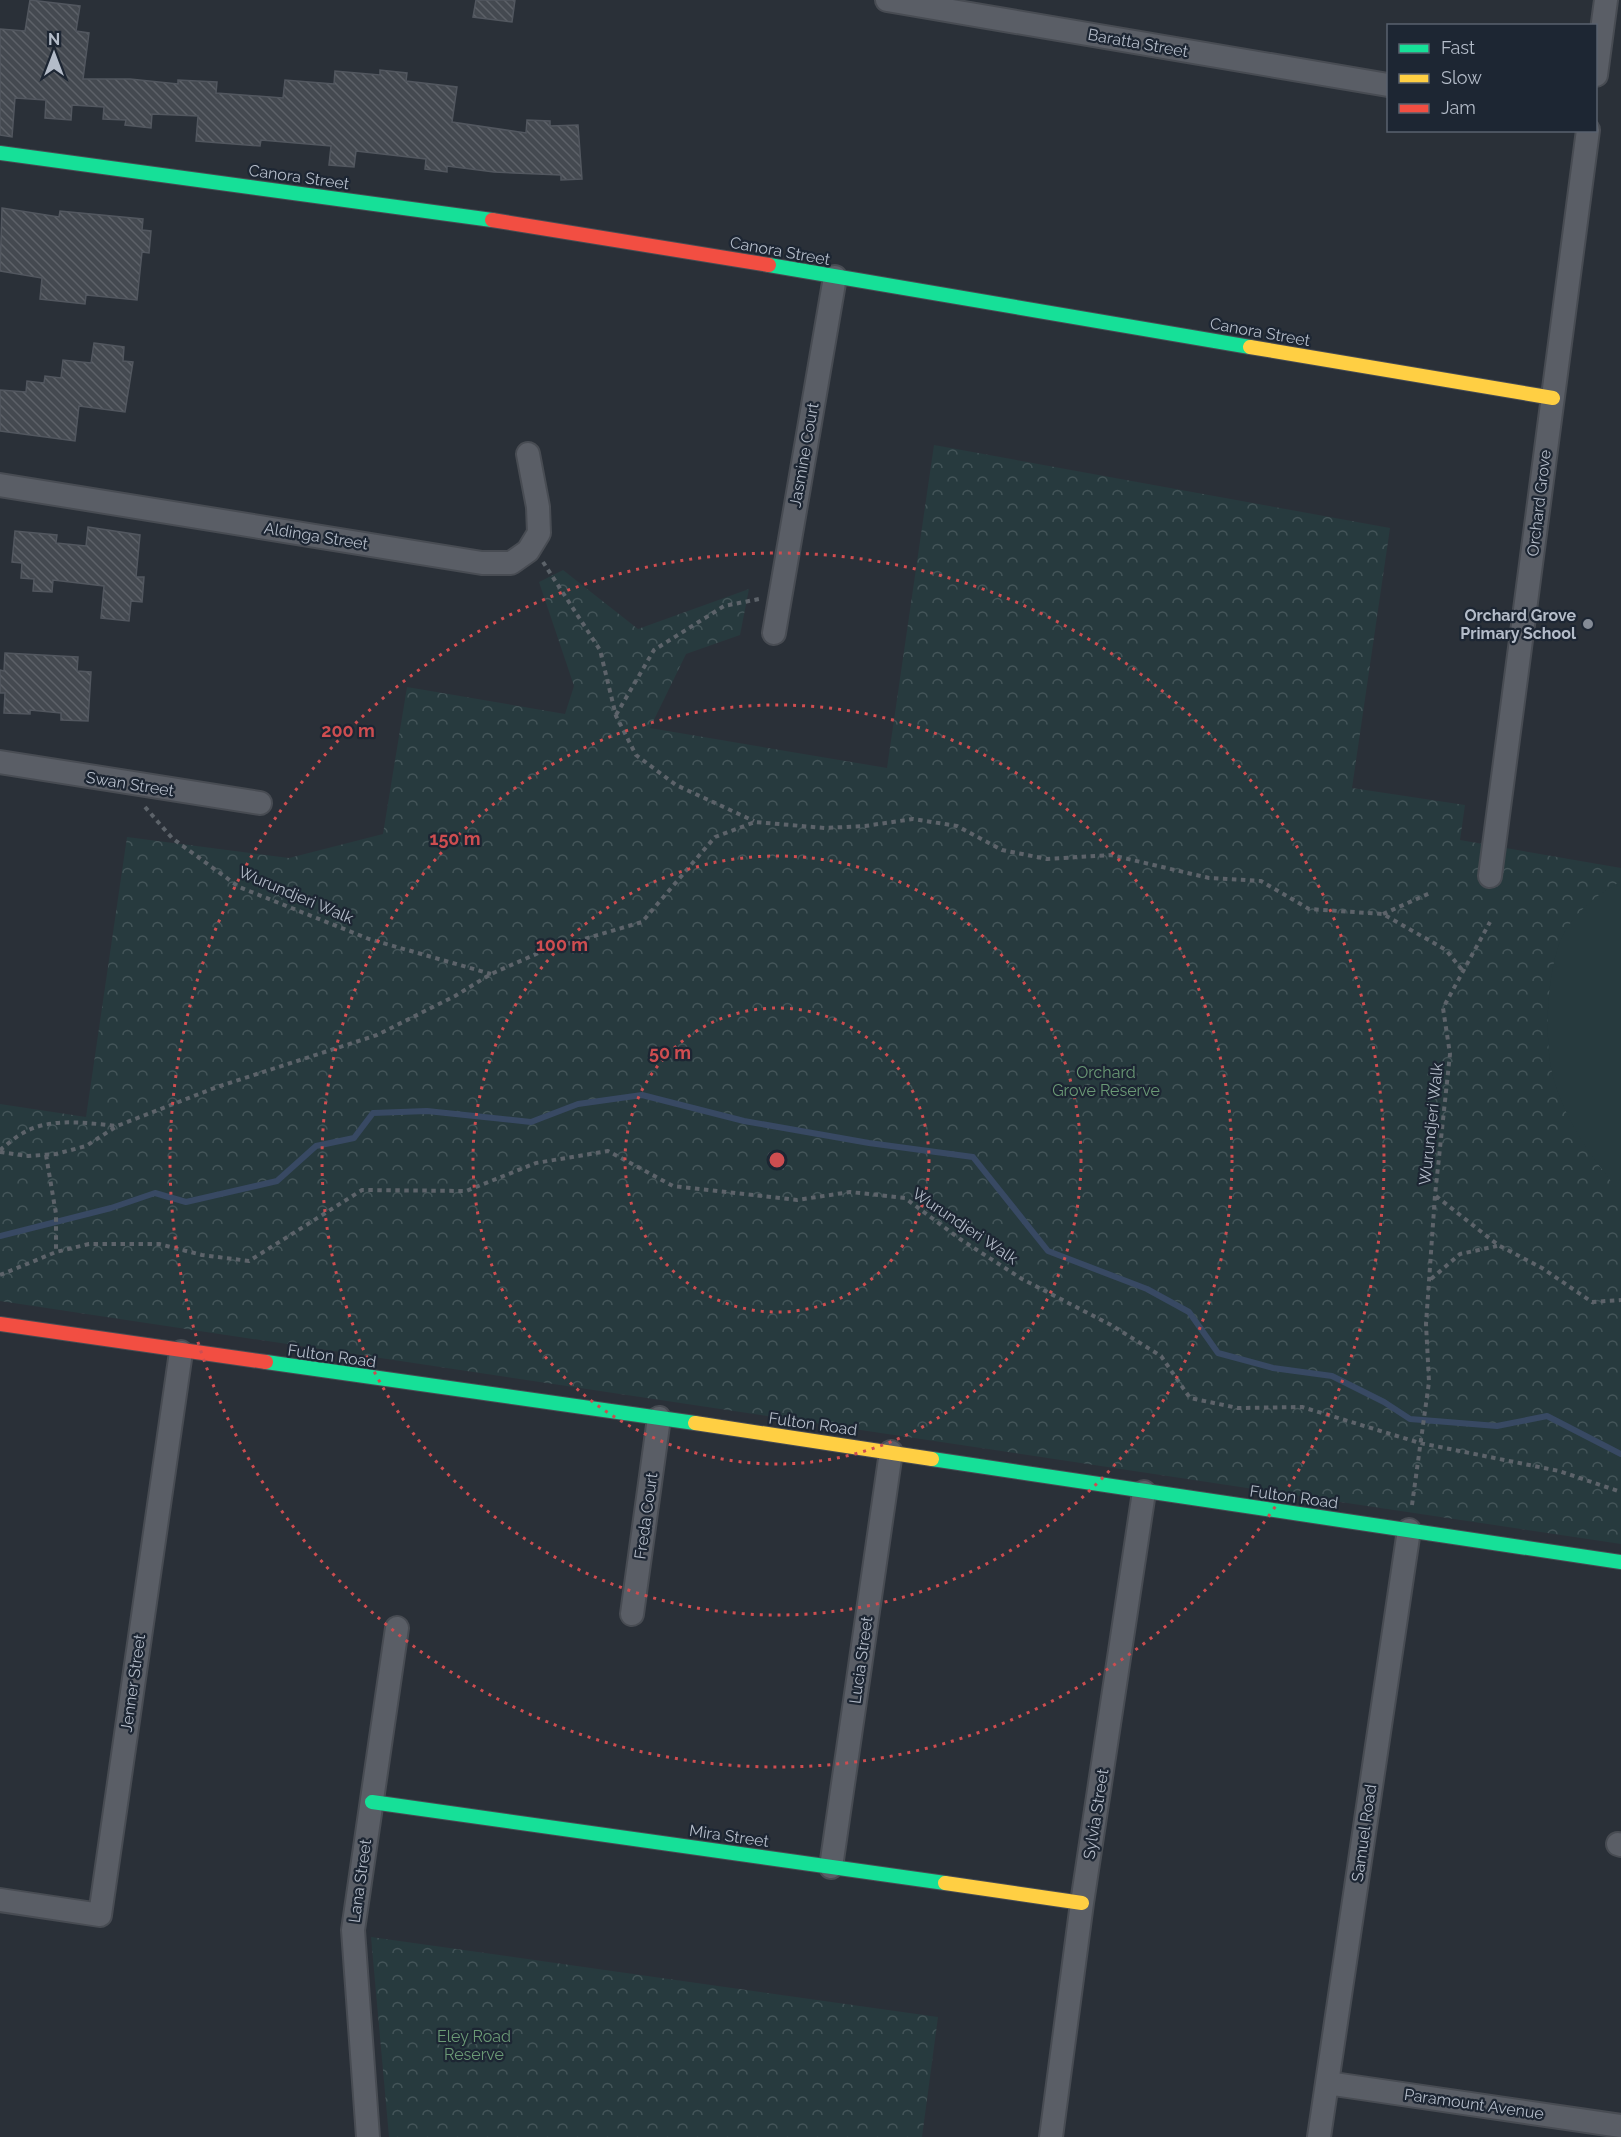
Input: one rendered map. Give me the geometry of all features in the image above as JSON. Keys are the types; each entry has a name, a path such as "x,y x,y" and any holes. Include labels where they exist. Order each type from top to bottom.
{"street":[{"name":"Baratta Street","path":"888,0 1387,85"},
{"path":"1597,68 1606,0"},
{"name":"Orchard Grove","path":"1490,876 1588,132"},
{"name":"Canora Street","path":"0,153 549,228 1553,398"},
{"name":"Jasmine Court","path":"774,633 835,277"},
{"path":"528,454 539,515 539,533 532,545"},
{"name":"Aldinga Street","path":"0,485 482,563 511,563 528,551 532,545"},
{"name":"Swan Street","path":"1,767 260,803"},
{"name":"Fulton Road","path":"0,1324 181,1352 891,1452 1144,1492 1621,1562"},
{"name":"Jenner Street","path":"0,1900 100,1915 181,1352"},
{"name":"Freda Court","path":"632,1614 659,1418"},
{"name":"Lucia Street","path":"831,1867 891,1452"},
{"name":"Sylvia Street","path":"1051,2137 1082,1903 1144,1492"},
{"name":"Samuel Road","path":"1319,2137 1409,1530"},
{"name":"Lana Street","path":"368,2137 353,1930 397,1628"},
{"name":"Mira Street","path":"372,1802 1082,1903"},
{"name":"Paramount Avenue","path":"1327,2083 1621,2126"}],"path":[{"path":"532,545 600,650 616,716 636,755 675,785 755,822 825,828 865,826 913,819 957,826 1002,850 1047,859 1111,855 1209,878 1261,881 1309,909 1383,914 1446,950 1463,971"},
{"path":"616,716 654,650 724,606 781,595"},
{"name":"Wurundjeri Walk","path":"125,783 172,838 239,887 369,939 491,974"},
{"path":"0,1151 46,1155 86,1146 117,1126 218,1088 377,1035 455,996 491,974 543,951 642,922 715,837 755,822"},
{"path":"1383,914 1430,893"},
{"name":"Wurundjeri Walk","path":"1409,1530 1420,1431 1430,1382 1426,1324 1431,1279 1435,1195 1450,1054 1443,1008 1490,922"},
{"path":"0,1151 23,1132 54,1124 86,1122 117,1126"},
{"name":"Wurundjeri Walk","path":"0,1275 56,1252 89,1244 159,1244 202,1255 249,1261 362,1190 466,1191 536,1163 608,1151 673,1186 797,1200 850,1192 904,1198 1022,1279 1111,1325 1161,1356 1190,1398 1238,1408 1302,1407 1420,1443 1559,1471 1621,1492"},
{"path":"46,1155 56,1215 56,1252"},
{"name":"Wurundjeri Walk","path":"1435,1195 1498,1245 1542,1268 1592,1302 1621,1300"},
{"path":"1431,1279 1460,1254 1498,1245"}],"green space":[{"name":"Orchard Grove Reserve","path":"934,445 1390,528 1352,788 1465,805 1460,840 1621,868 1621,1544 0,1301 0,1104 86,1117 127,837 289,858 383,834 407,687 565,714 574,686 539,582 563,570 638,629 749,589 740,635 686,654 650,728 887,768"},
{"path":"1621,881 1621,1193 1590,1153 1573,1126 1559,1096 1548,1046 1548,1002 1555,960 1567,928 1591,901"},
{"name":"Eley Road Reserve","path":"371,1937 938,2017 922,2137 389,2137"}],"building":[{"path":"30,0 80,6 76,31 89,33 83,79 130,79 178,84 178,80 217,82 216,93 283,98 285,80 334,84 335,71 380,75 380,70 407,73 406,81 457,87 452,122 526,133 527,120 550,121 550,126 578,125 582,179 561,180 561,175 494,172 447,166 447,172 425,169 426,159 356,151 354,167 329,165 331,146 261,140 260,146 196,141 198,116 152,114 151,128 125,125 126,120 103,119 104,107 72,105 71,120 45,118 46,100 15,98 12,137 0,135 0,29 25,31"},
{"path":"476,0 515,0 512,22 473,17"},
{"path":"2,208 59,217 60,211 143,219 142,230 151,231 149,253 142,252 137,300 86,295 85,304 40,299 42,278 0,271"},
{"path":"94,343 124,347 123,361 133,362 125,412 79,406 75,441 0,431 0,390 26,392 27,381 44,383 45,376 61,378 63,360 91,363"},
{"path":"88,527 140,535 136,577 144,577 142,602 131,601 129,621 101,618 104,586 53,580 52,592 33,591 34,579 21,578 22,563 12,562 15,531 57,535 56,543 86,546"},
{"path":"5,653 78,657 77,671 91,672 88,721 61,720 61,713 30,710 30,714 4,713 5,693 0,693 0,670 4,671"}],"waterway":[{"path":"0,1236 111,1208 155,1193 186,1202 277,1181 316,1146 354,1138 373,1113 427,1111 531,1122 578,1104 642,1095 744,1121 869,1143 973,1157 1048,1251 1147,1289 1189,1312 1218,1353 1273,1368 1332,1376 1384,1402 1410,1419 1497,1426 1547,1416 1621,1454"}],"traffic: fast":[{"path":"0,153 492,220"},
{"path":"769,265 1250,347"},
{"path":"266,1362 695,1423"},
{"path":"932,1459 1621,1562"},
{"path":"372,1802 945,1883"}],"traffic: slow":[{"path":"1250,347 1553,398"},
{"path":"695,1423 932,1459"},
{"path":"945,1883 1082,1903"}],"traffic: jam":[{"path":"492,220 769,265"},
{"path":"0,1324 266,1362"}],"place":[{"name":"Orchard Grove Primary School","path":"1588,624"}]}
